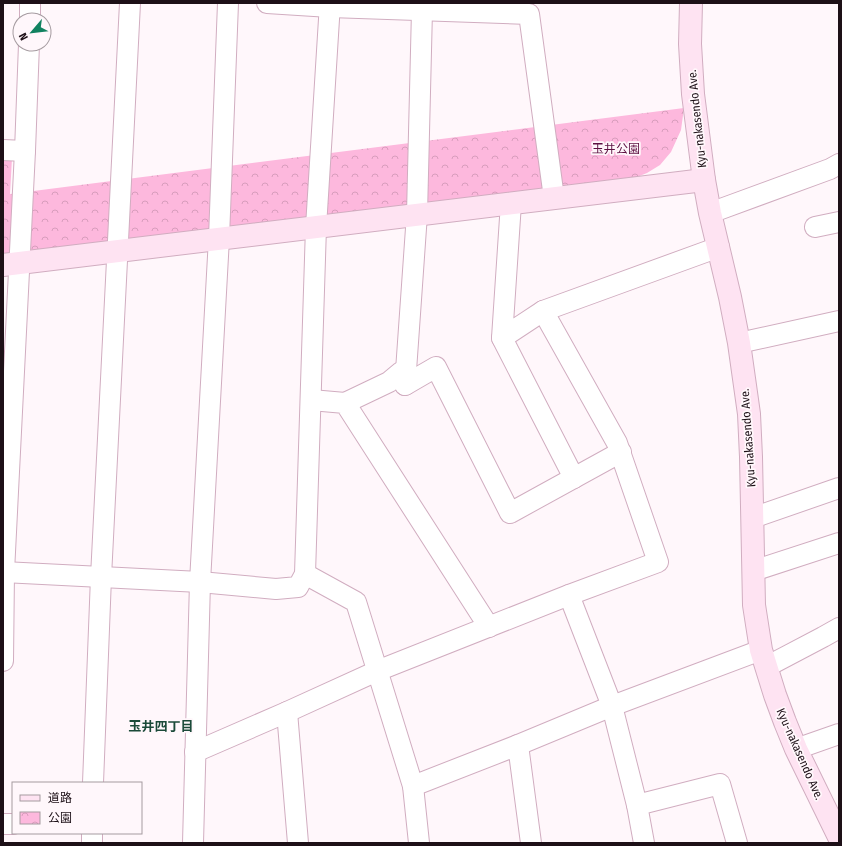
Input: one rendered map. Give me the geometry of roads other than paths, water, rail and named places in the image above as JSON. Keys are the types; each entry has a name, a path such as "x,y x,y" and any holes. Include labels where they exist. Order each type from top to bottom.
{"main road":[{"name":"Kyu-nakasendo Ave.","path":"691,3 690,44 693,94 704,180 739,343 749,414 754,605 763,658 780,709 796,749 839,837"},
{"path":"11,264 704,180"}],"street":[{"path":"93,782 116,251 130,3"},
{"path":"193,843 200,582 219,238 228,3"},
{"path":"267,3 422,10 444,7 529,14 554,198"},
{"path":"3,572 200,582 276,589 298,587 305,574 316,227 330,5"},
{"path":"406,385 417,214 422,10"},
{"path":"3,661 3,572 11,264 25,151 29,52"},
{"path":"3,150 25,151"},
{"path":"710,213 830,169 839,164"},
{"path":"511,203 502,338 574,478"},
{"path":"815,227 839,222"},
{"path":"502,338 542,311 719,247"},
{"path":"196,752 377,671 569,595 658,562 617,443 542,311"},
{"path":"739,343 839,321"},
{"path":"406,385 436,367 510,513 620,452"},
{"path":"311,400 345,403 389,382 401,372 406,385"},
{"path":"345,403 489,627"},
{"path":"752,518 839,488"},
{"path":"753,571 839,544"},
{"path":"305,574 356,602 413,786 419,843"},
{"path":"569,595 612,706 644,843"},
{"path":"413,786 612,706 763,658 823,637 839,628"},
{"path":"287,712 298,843"},
{"path":"796,749 839,734"},
{"path":"518,745 531,843"},
{"path":"636,805 720,784 737,843"}],"district":[{"name":"玉井四丁目","path":"161,726"}],"park label":[{"name":"玉井公園","path":"616,149"}]}
